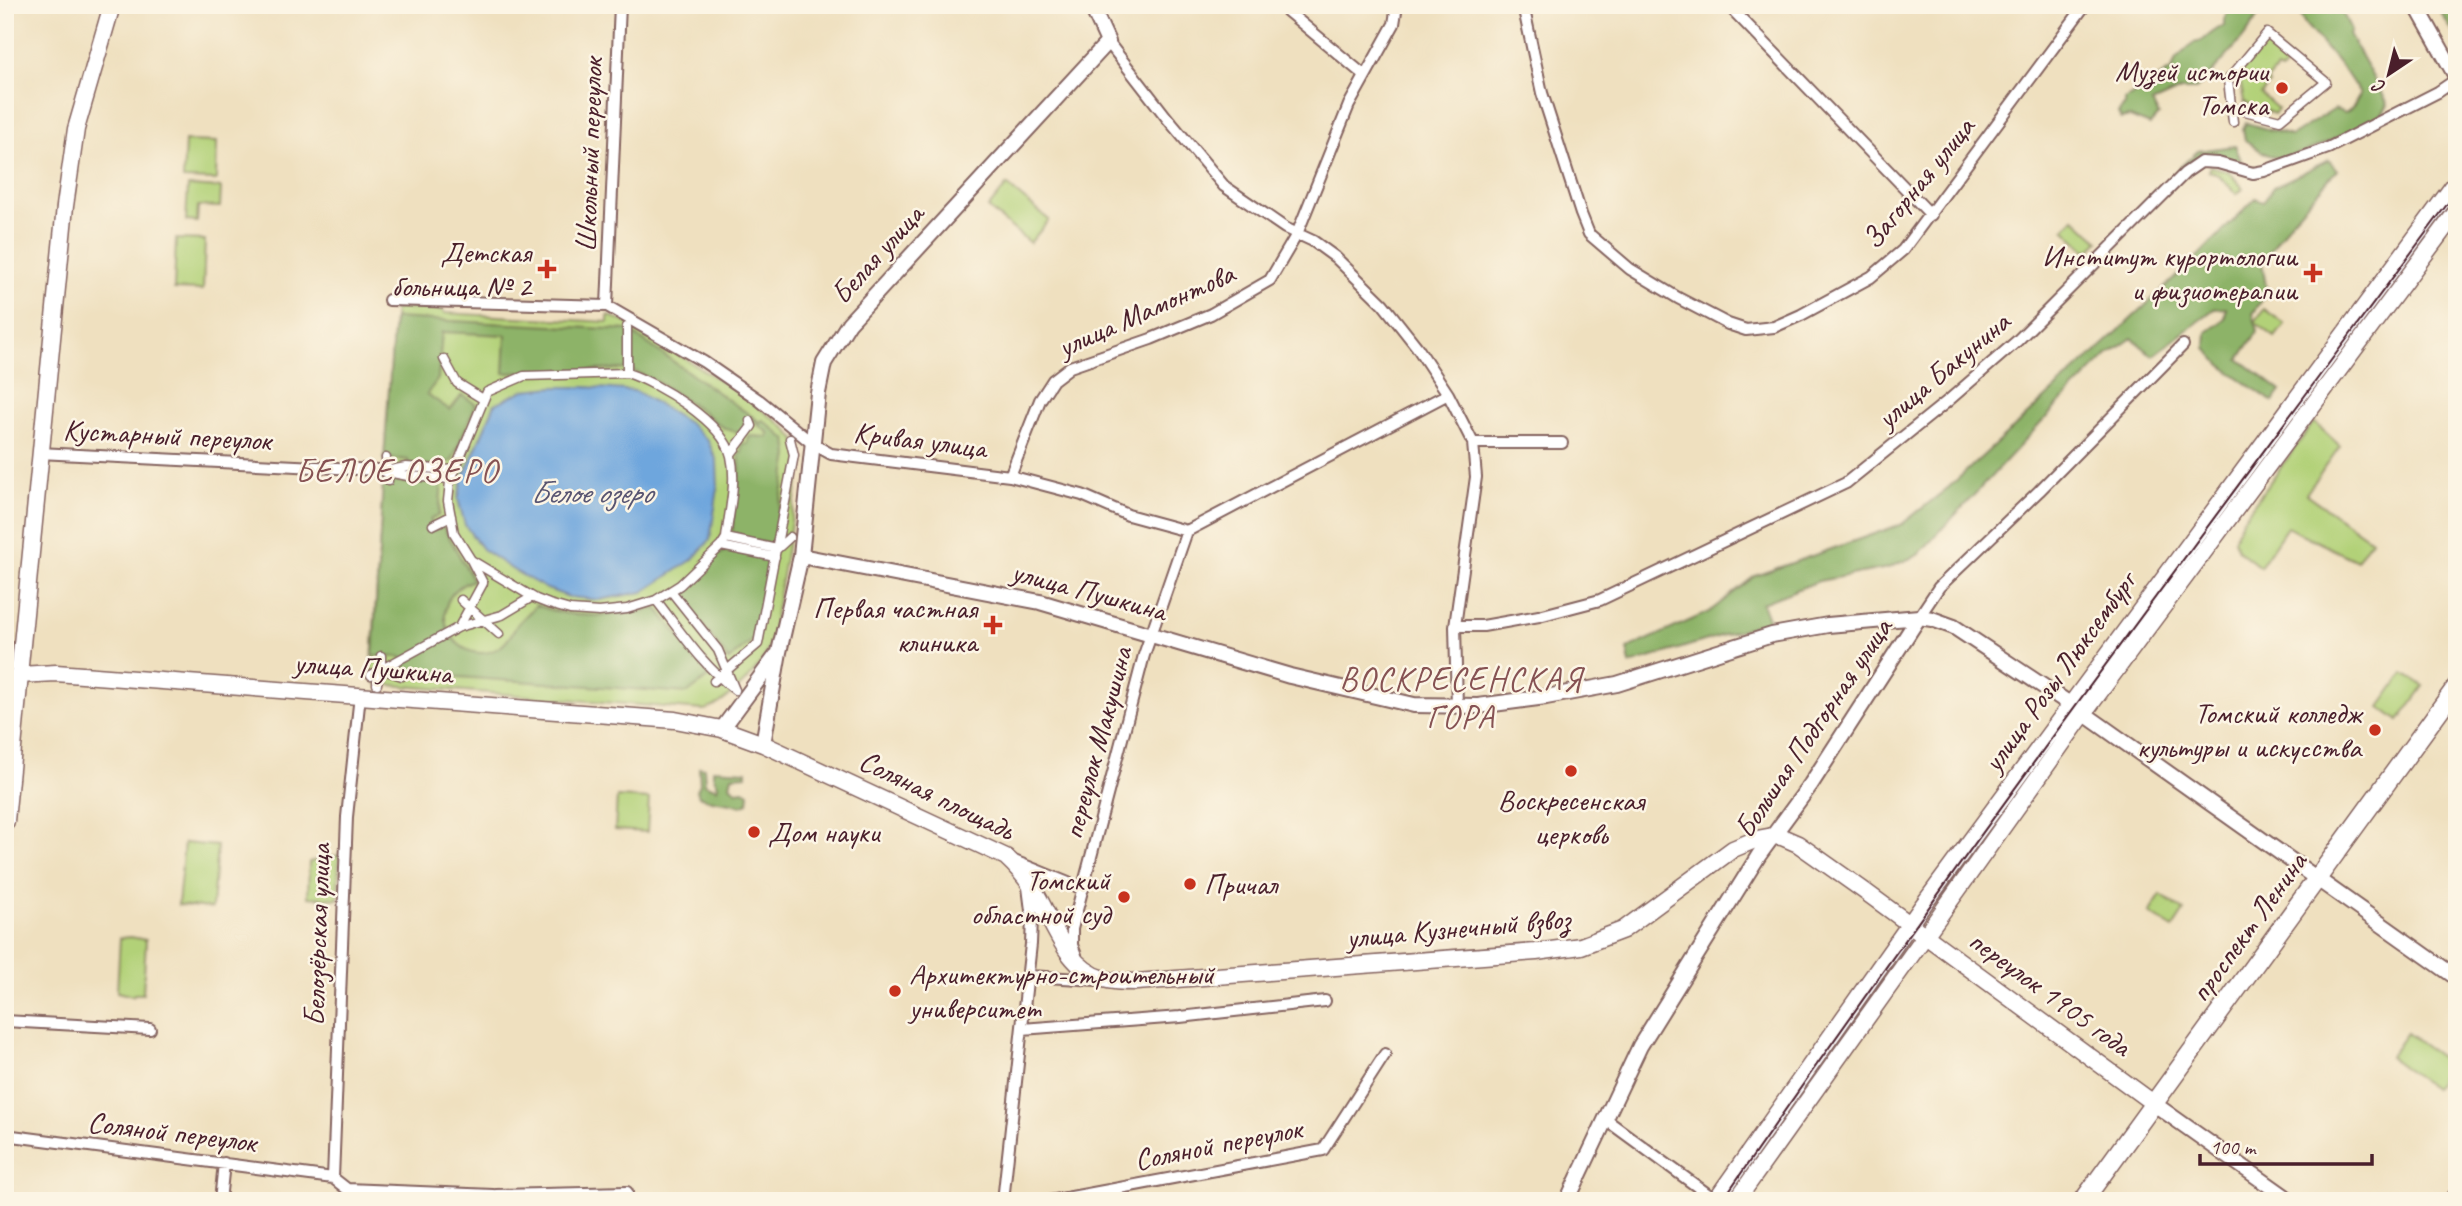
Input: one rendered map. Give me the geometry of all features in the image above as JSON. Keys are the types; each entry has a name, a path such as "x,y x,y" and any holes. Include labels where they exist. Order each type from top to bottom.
{"main road":[{"path":"5,821 10,675 39,453 60,241 76,129 112,5"},
{"name":"улица Розы Люксембург","path":"1736,1201 1925,935 2077,709 2457,181"},
{"name":"улица Розы Люксембург","path":"1716,1200 1909,924 2077,709 2457,211"},
{"name":"улица Пушкина","path":"10,675 55,673 675,720 722,729 763,744"},
{"name":"проспект Ленина","path":"2083,1201 2457,685"},
{"name":"Соляная площадь","path":"763,744 1006,857 1025,877 1064,946 1085,969 1101,978 1118,982"},
{"name":"переулок 1905 года","path":"1773,836 1798,844 2153,1103"},
{"name":"улица Кузнечный взвоз","path":"1118,982 1536,952 1581,946 1623,930 1733,849 1773,836"}],"street":[{"name":"Школьный переулок","path":"607,306 620,5"},
{"path":"1091,5 1108,42 1224,186 1285,228 1313,241 1335,257 1383,304 1417,347 1448,394 1473,443 1476,477 1455,626 1457,707"},
{"path":"1280,5 1365,76"},
{"name":"улица Мамонтова","path":"1010,476 1040,400 1053,380 1070,366 1151,339 1211,314 1270,280 1297,234 1349,105 1394,24 1396,5"},
{"name":"Загорная улица","path":"1523,5 1542,93 1589,234 1630,269 1718,318 1746,330 1774,327 1801,315 1871,277 1903,250 2085,5"},
{"path":"1728,5 1931,215"},
{"path":"2416,5 2457,79"},
{"path":"2233,108 2280,120 2326,82 2267,33 2228,80 2233,121"},
{"name":"Белая улица","path":"801,556 818,393 824,363 849,323 1108,42"},
{"name":"улица Бакунина","path":"1455,626 1483,626 1539,616 1600,600 1846,483 2017,341 2185,173 2201,162 2218,163 2253,173 2264,171 2328,148 2438,92 2457,79"},
{"name":"Кривая улица","path":"388,300 607,306 704,362 760,400 813,444 831,454 1010,476 1082,495 1128,515 1187,531"},
{"path":"627,327 627,373"},
{"name":"Большая Подгорная улица","path":"1567,1201 1640,1046 1773,836 1811,785 1939,587 2039,491 2183,345"},
{"path":"444,359 455,386 483,399"},
{"path":"459,627 484,583 454,533 448,502 449,473 487,392 531,374 611,371 627,373 681,400 699,414 718,433 731,454 732,490 723,542 671,591 656,600 627,609 599,612 552,608 471,560"},
{"path":"1187,531 1448,394"},
{"path":"731,454 752,426 750,421"},
{"path":"716,679 758,644 794,454 790,439"},
{"path":"1473,443 1562,443"},
{"name":"Кустарный переулок","path":"39,453 382,470"},
{"path":"386,458 382,470 388,481"},
{"path":"406,471 431,467 449,473"},
{"path":"382,470 449,473"},
{"path":"433,525 451,516"},
{"name":"переулок Макушина","path":"1085,969 1072,946 1072,929 1141,667 1187,531"},
{"path":"776,553 790,537"},
{"path":"723,542 776,553"},
{"path":"763,744 779,652 801,556"},
{"name":"улица Пушкина","path":"801,556 1040,603 1290,676 1414,705 1457,707 1546,697 1617,684 1772,635 1828,625 1919,617"},
{"path":"656,600 716,679 735,690 721,652 671,591"},
{"path":"381,656 378,676 398,660 459,627 502,615 532,597"},
{"path":"461,600 499,634"},
{"path":"672,623 690,612"},
{"path":"1919,617 1941,621 1954,627 2077,709 2457,978"},
{"path":"703,663 721,652"},
{"path":"722,729 779,652"},
{"name":"Белозёрская улица","path":"333,1178 351,768 360,695"},
{"path":"1006,857 1083,889"},
{"path":"1003,1201 1029,976 1032,918 1025,877"},
{"path":"1029,976 1118,982"},
{"path":"1022,1029 1180,1017 1325,1001"},
{"path":"5,1021 150,1029"},
{"name":"Соляной переулок","path":"1051,1201 1323,1150 1385,1054"},
{"name":"переулок 1905 года","path":"2153,1103 2291,1201"},
{"path":"1605,1119 1716,1200"},
{"name":"Соляной переулок","path":"5,1135 333,1178 347,1189 388,1195 627,1192"},
{"path":"220,1201 224,1163"},
{"path":"2452,1201 2457,1194"},
{"path":"494,1195 504,1201"}],"green space":[{"path":"2231,5 2263,5 2242,39 2196,90 2181,90 2152,103 2159,115 2150,125 2130,117 2121,119 2118,113 2125,105 2125,100 2172,69 2176,59 2193,43 2224,26"},
{"path":"2295,5 2339,5 2351,30 2349,35 2388,104 2383,113 2329,142 2297,154 2273,157 2245,140 2243,129 2246,123 2291,136 2334,109 2345,113 2352,108 2360,94 2345,71 2305,24"},
{"path":"2436,5 2457,5 2457,38"},
{"path":"2268,41 2290,60 2281,71 2277,69 2261,94 2278,109 2274,114 2244,102 2239,74"},
{"path":"185,141 217,142 216,180 183,179"},
{"path":"2235,146 2241,160 2208,157 2182,172 2179,168 2198,151"},
{"path":"2329,160 2337,170 2289,223 2262,263 2267,292 2253,314 2258,331 2239,359 2281,391 2273,402 2221,365 2206,348 2207,332 2225,319 2226,308 2214,309 2153,356 2132,338 2108,355 2056,407 1918,555 1888,568 1819,581 1762,603 1769,621 1630,664 1627,649 1709,612 1755,576 1902,524 1949,487 2099,349 2256,198 2263,202 2273,187"},
{"path":"2210,166 2228,171 2243,188 2237,194 2216,173 2208,171"},
{"path":"1007,185 1049,220 1030,243 988,208"},
{"path":"188,186 221,188 220,207 198,206 197,222 186,221"},
{"path":"2074,218 2099,241 2088,252 2064,229"},
{"path":"176,239 205,240 203,290 174,289"},
{"path":"395,309 608,322 608,315 630,324 738,392 786,428 796,440 801,452 801,464 772,635 761,663 738,689 711,708 703,710 377,684 371,677 394,318"},
{"path":"2264,309 2285,324 2275,337 2255,322"},
{"path":"394,318 628,330 760,422 763,420 787,440 789,455 773,545 732,536 742,444 748,444 749,436 768,437 769,433 752,420 741,433 727,429 664,386 627,369 504,373 506,335 442,332 438,379 427,394 450,410 462,395 476,404 452,461 437,466 408,464 408,460 384,458"},
{"path":"2314,422 2340,446 2306,494 2371,540 2357,561 2287,527 2260,567 2238,550 2234,540 2242,520"},
{"path":"407,479 442,481 439,515 430,519 435,530 443,526 473,580 456,590 447,603 445,618 449,632 458,643 470,651 484,653 500,647 536,605 566,613 596,616 657,608 710,676 688,693 402,673 402,657 373,656 383,481 407,482"},
{"path":"728,550 772,560 755,638 729,660 678,593 721,553"},
{"path":"2404,673 2424,686 2399,721 2380,707"},
{"path":"699,767 704,768 705,784 717,789 713,769 746,771 746,775 732,776 730,785 736,791 744,790 749,793 748,803 741,806 699,796"},
{"path":"617,797 649,799 647,832 615,830"},
{"path":"184,843 217,846 212,908 178,905"},
{"path":"339,855 338,899 308,897 309,862"},
{"path":"2161,895 2184,911 2173,928 2149,913"},
{"path":"120,938 146,940 143,994 133,996 117,992"},
{"path":"2407,1033 2450,1064 2433,1088 2389,1057"}],"water":[{"name":"Белое озеро","path":"554,387 636,391 690,424 708,441 717,461 718,488 710,540 692,560 643,592 599,600 569,597 547,589 482,549 465,525 458,499 463,478 495,404 524,390"}],"tram line":[{"path":"1722,1201 1993,819 2457,191"}],"place":[{"name":"Музей истории Томска","path":"2282,88"},
{"name":"Детская больница № 2","path":"547,269"},
{"name":"Институт курортологии и физиотерапии","path":"2313,273"},
{"name":"Первая частная клиника","path":"993,625"},
{"name":"Томский колледж культуры и искусства","path":"2375,730"},
{"name":"Воскресенская церковь","path":"1571,771"},
{"name":"Дом науки","path":"754,832"},
{"name":"Причал","path":"1190,884"},
{"name":"Томский областной суд","path":"1124,897"},
{"name":"Архитектурно-строительный университет","path":"895,991"}],"district":[{"name":"БЕЛОЕ ОЗЕРО","path":"397,470"},
{"name":"ВОСКРЕСЕНСКАЯ ГОРА","path":"1461,697"}]}
